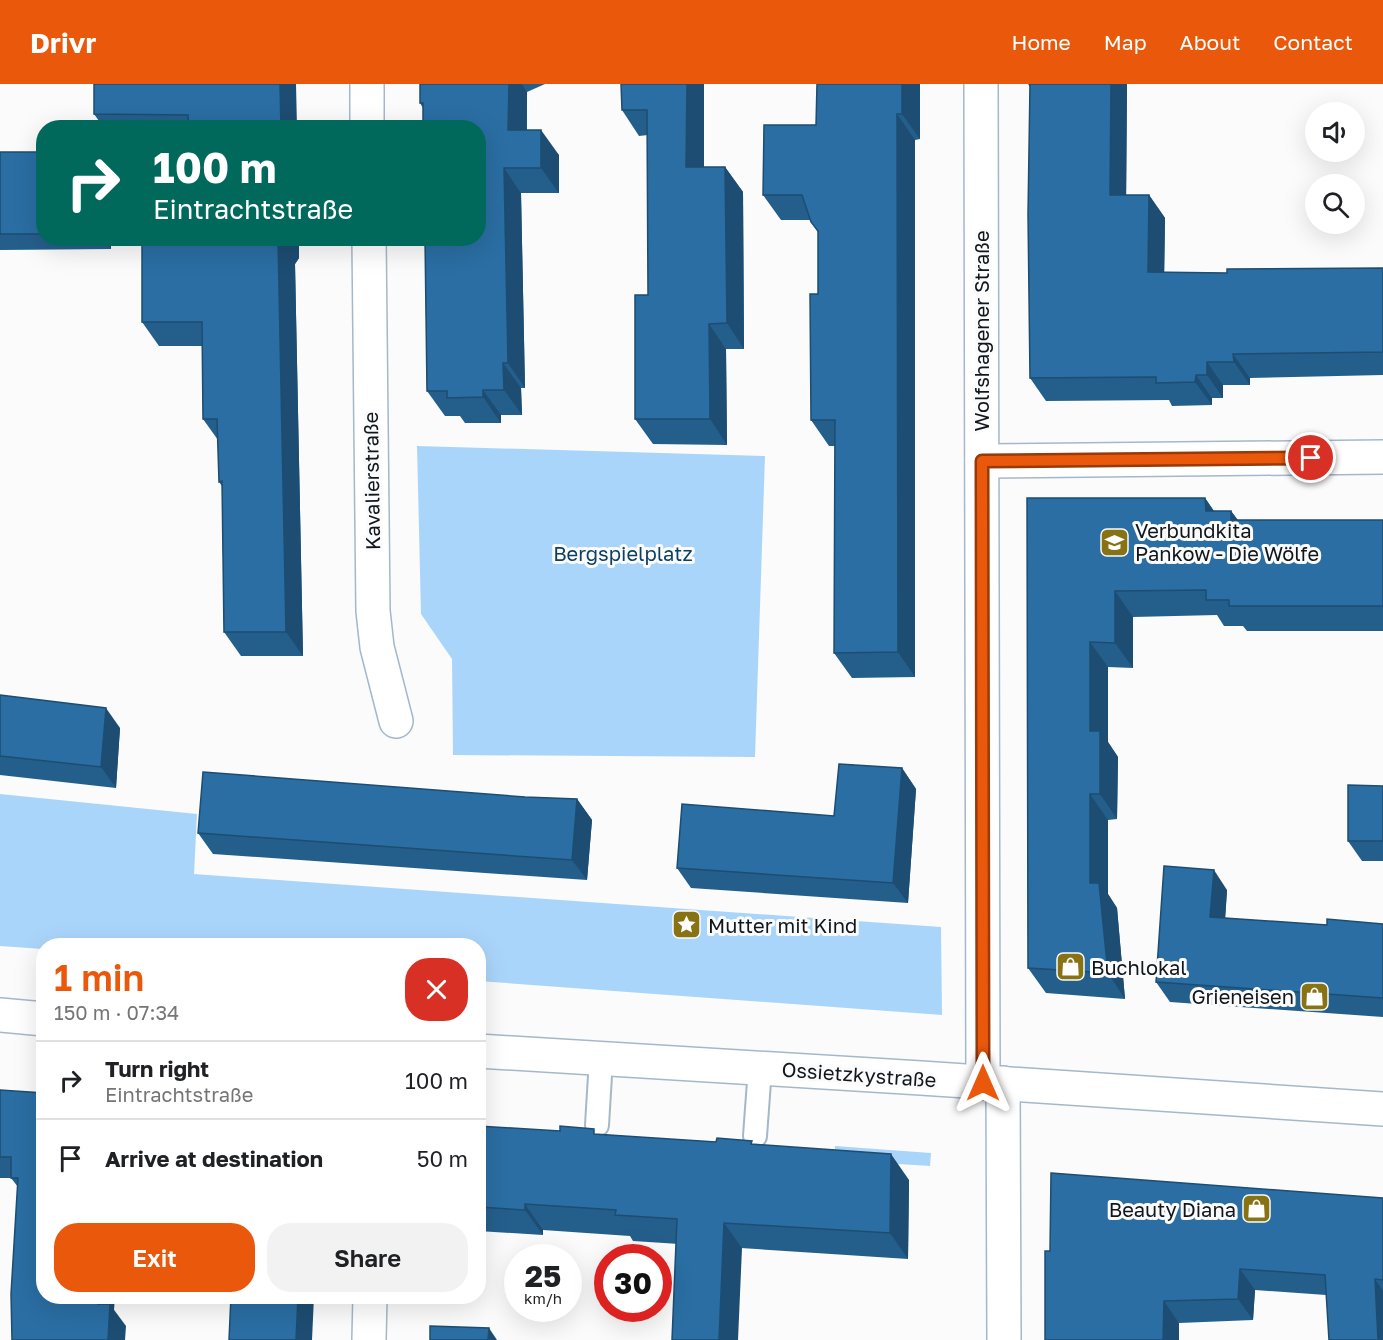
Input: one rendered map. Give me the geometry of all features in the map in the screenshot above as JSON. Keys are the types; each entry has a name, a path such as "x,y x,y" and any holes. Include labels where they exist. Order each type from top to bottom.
{"street":[{"path":"367,84 367,120"},
{"name":"Wolfshagener Straße","path":"981,84 982,461 993,1083 1004,1340"},
{"name":"Kavalierstraße","path":"369,246 373,611 376,647 396,721"},
{"path":"982,461 1383,457"},
{"path":"0,1015 36,1018"},
{"name":"Ossietzkystraße","path":"486,1052 1383,1108"},
{"path":"369,1340 370,1304"}],"lane":[{"path":"597,1125 601,1059"},
{"path":"755,1136 760,1068"}],"green space":[{"name":"Bergspielplatz","path":"417,446 765,456 755,757 453,755 452,659 421,614"},
{"path":"0,794 197,814 194,874 941,927 942,1015 486,982 486,938 36,938 36,949 0,946"},
{"path":"835,1146 931,1153 930,1166 834,1160"}],"building":[{"path":"94,84 280,84 281,120 188,120 188,115 94,114"},
{"path":"420,84 509,84 508,130 541,130 541,168 504,168 508,363 503,363 504,390 483,390 483,397 447,398 447,391 427,391 425,246 486,246 486,120 423,120 423,103 420,103"},
{"path":"621,84 687,84 686,167 725,167 727,323 709,324 710,419 635,419 635,295 648,295 647,110 622,110"},
{"path":"817,84 902,84 902,114 897,114 898,652 834,653 835,420 811,420 810,294 818,294 818,231 811,222 802,195 763,195 764,125 816,125"},
{"path":"1030,84 1111,84 1110,195 1149,195 1148,272 1227,273 1227,269 1383,268 1383,352 1233,354 1234,362 1207,362 1207,375 1196,375 1195,382 1156,383 1156,377 1030,378 1028,214"},
{"path":"0,152 36,152 36,234 0,234"},
{"path":"142,246 278,246 286,632 224,632 222,481 219,482 217,419 203,419 202,322 142,322"},
{"path":"1027,498 1205,498 1206,511 1231,511 1231,520 1383,520 1383,606 1229,606 1229,600 1206,600 1206,590 1115,591 1115,643 1090,642 1090,731 1100,731 1100,794 1090,794 1090,883 1099,883 1108,973 1028,968"},
{"path":"0,695 106,708 101,767 0,756"},
{"path":"839,764 902,768 893,883 677,868 682,804 834,816"},
{"path":"203,772 577,799 572,860 198,833"},
{"path":"1348,785 1383,786 1383,841 1348,841"},
{"path":"1164,866 1214,870 1210,917 1327,925 1327,919 1383,924 1383,998 1156,982"},
{"path":"0,1090 36,1092 36,1304 110,1304 108,1340 12,1340 11,1294 18,1178 11,1178 11,1157 0,1157"},
{"path":"486,1126 560,1131 560,1126 594,1129 594,1134 716,1142 717,1138 752,1141 751,1144 891,1154 890,1233 724,1223 719,1340 672,1340 677,1219 615,1215 616,1210 525,1204 525,1210 486,1208"},
{"path":"1051,1173 1383,1198 1383,1280 1375,1279 1378,1340 1329,1340 1325,1275 1240,1269 1238,1299 1164,1301 1163,1340 1045,1340 1045,1251 1050,1251"},
{"path":"231,1304 298,1304 296,1340 229,1340"},
{"path":"430,1326 489,1328 488,1340 430,1340"}],"place":[{"name":"Verbundkita Pankow - Die Wölfe","path":"1114,542"},
{"name":"Mutter mit Kind","path":"687,925"},
{"name":"Buchlokal","path":"1070,967"},
{"name":"Grieneisen","path":"1315,996"},
{"name":"Beauty Diana","path":"1257,1209"}],"route":[{"path":"983,1083 982,461 1311,458"}]}
